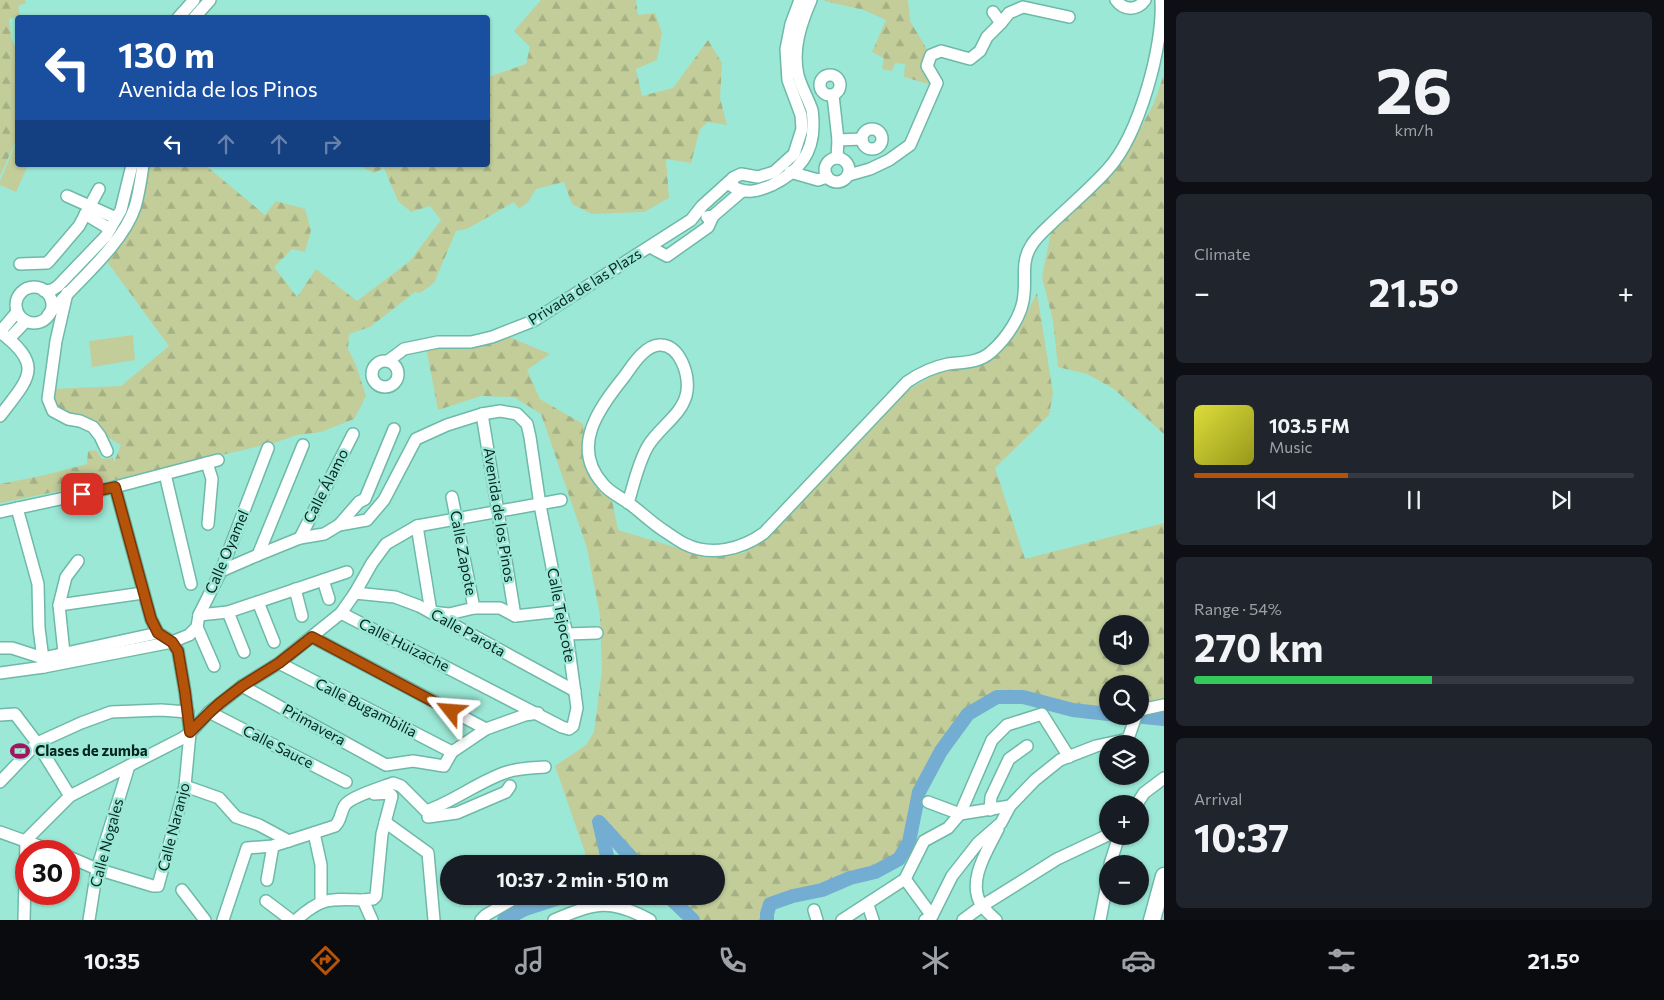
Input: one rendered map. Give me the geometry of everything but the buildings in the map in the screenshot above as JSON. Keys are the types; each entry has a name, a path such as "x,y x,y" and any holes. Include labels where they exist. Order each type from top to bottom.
{"highway":[{"path":"1152,920 1164,876"}],"street":[{"path":"181,15 194,0"},
{"path":"197,15 210,0"},
{"path":"800,0 791,24 786,49 788,80 798,104 802,129 794,154 774,172 758,177 741,174 733,178 732,186 741,192 758,191 777,182 798,166 809,153 813,136 813,113 798,74 796,53 800,31 811,0"},
{"path":"1116,0 1130,9 1140,5 1145,0"},
{"path":"628,503 637,470 649,445 681,407 686,396 687,384 682,363 676,353 665,346 655,346 646,350 609,396 595,419 588,441 589,458 595,473 609,490 663,530 686,544 709,550 725,550 750,542 764,534 907,382 931,369 977,360 992,352 1012,326 1021,308 1024,294 1024,264 1030,247 1109,168 1127,141 1142,112 1155,78 1159,60 1163,31 1163,6 1161,0"},
{"path":"790,172 818,180 827,172 830,160 845,166 870,169 890,160 910,145 937,83 927,66 931,55 941,51 970,59 980,51 987,37 1009,13 1023,7 1069,17"},
{"path":"993,12 1000,23"},
{"path":"805,158 827,172 837,183 844,181 845,166 838,140 833,95"},
{"path":"838,140 862,139"},
{"path":"132,167 121,210 106,236 52,290 44,291 34,288 23,291 16,301 22,317 32,323 46,317 110,248 126,226 135,206 143,167"},
{"name":"Privada de las Plazs","path":"388,361 404,349 438,342 471,342 492,337 533,321 692,220 702,206 733,178"},
{"path":"20,264 46,262 79,226 98,189"},
{"name":"Privada de las Plazs","path":"692,220 713,216 741,192"},
{"path":"67,196 110,229"},
{"path":"650,247 667,256 708,227 713,216 702,206"},
{"path":"87,210 116,218"},
{"path":"44,291 51,301 50,310 46,317"},
{"path":"67,293 56,341 48,399 54,411 68,419 93,426 107,451"},
{"path":"0,416 27,378 28,363 26,355 3,334 22,317"},
{"path":"46,317 56,341"},
{"name":"Calle Tejocote","path":"339,526 367,520 384,500 416,439 447,425 482,414 500,411 518,414 527,424 540,505 567,634 577,708 573,726"},
{"name":"Avenida de los Pinos","path":"482,414 515,616"},
{"path":"221,571 300,538 324,534 339,526 359,502 365,499 394,429"},
{"name":"Calle Álamo","path":"300,538 353,434"},
{"path":"258,555 303,445"},
{"name":"Calle Oyamel","path":"197,627 199,615 221,571 268,448"},
{"path":"0,512 115,487 212,461 208,524"},
{"path":"164,474 191,584"},
{"path":"115,487 151,619 158,633 172,642"},
{"name":"Calle Zapote","path":"452,498 474,608"},
{"path":"0,832 26,840 70,796 190,732 210,712 242,686 279,663 341,613 356,594 372,563 386,544 417,526 561,500"},
{"path":"17,508 38,584 39,628 43,662"},
{"path":"417,526 431,612 449,614 474,608 500,608 515,616 561,611"},
{"path":"64,652 58,605 66,577 78,560"},
{"path":"199,615 228,612 347,572"},
{"path":"323,580 329,599"},
{"path":"295,590 302,616"},
{"path":"58,605 143,593"},
{"name":"Calle Parota","path":"356,594 395,597 419,606 575,691"},
{"path":"258,602 274,642"},
{"path":"228,612 244,652"},
{"name":"Calle Huizache","path":"341,613 562,727 569,729 573,726"},
{"path":"2,671 43,662 172,642 189,635 197,627 214,666"},
{"path":"0,648 12,648 43,662 64,652 158,633"},
{"path":"567,634 597,633"},
{"path":"312,637 486,729"},
{"name":"Calle Naranjo","path":"80,861 153,886 158,886 185,786 190,732 178,651 172,642"},
{"name":"Calle Bugambilia","path":"279,663 452,752"},
{"name":"Primavera","path":"242,686 386,764 412,761 444,766 452,752"},
{"path":"1149,708 1164,705"},
{"path":"0,782 36,743 80,722 111,712 161,710 188,712"},
{"name":"Calle Sauce","path":"210,712 346,782"},
{"path":"452,752 486,729 525,715 538,713"},
{"path":"0,715 15,714 70,796"},
{"path":"842,920 905,879 924,842 948,828 960,814 992,740 1007,725 1042,714 1069,756"},
{"path":"996,920 982,906 976,888 980,865 1010,806 1035,780 1060,760 1096,746 1128,739 1133,725"},
{"path":"990,810 991,797 1009,759 1028,746"},
{"name":"Calle Nogales","path":"89,920 98,868 129,766"},
{"path":"427,814 506,772 545,767"},
{"path":"1143,795 1164,778"},
{"path":"185,786 218,798 236,817 259,824 289,841"},
{"path":"223,920 247,848 273,846 335,826 340,820 347,802 368,792 401,786 427,814 457,813 506,792 510,786"},
{"path":"296,920 321,901 374,899 376,896 382,834 392,796 392,789"},
{"path":"928,802 960,814 1010,806"},
{"path":"385,822 428,853 434,920"},
{"path":"905,879 929,918 952,876 978,843 1001,823"},
{"path":"314,833 321,865 321,901"},
{"path":"963,920 1057,858 1099,839"},
{"path":"267,880 273,846"},
{"path":"182,890 205,920"},
{"path":"363,900 372,920"},
{"path":"266,901 291,920"},
{"path":"868,904 874,920"},
{"path":"24,905 24,920"},
{"path":"481,920 503,905"},
{"path":"554,920 582,908 610,905 630,909 650,920"},
{"path":"1100,920 1103,905"}],"green space":[{"path":"0,0 25,0 26,3 18,6 20,15 15,15 15,17 9,19 12,40 15,46 15,143 0,176"},
{"path":"541,0 636,0 638,15 655,13 662,33 657,60 636,69 642,96 673,88 708,40 722,63 720,98 727,125 708,122 700,129 691,163 666,159 669,198 644,212 592,214 572,204 564,182 536,189 528,202 519,209 514,202 467,229 456,231 434,283 420,293 415,292 370,327 349,334 348,349 356,365 366,396 354,419 321,432 297,435 277,442 109,481 0,503 0,484 87,464 88,451 96,450 102,459 113,458 114,462 121,445 109,438 98,424 54,407 53,389 121,386 169,346 105,259 134,220 147,167 207,167 265,215 276,201 305,209 311,230 305,252 292,249 274,267 297,297 316,269 357,301 410,261 441,220 430,206 411,212 398,201 384,168 374,173 361,167 490,167 490,76 526,64 530,47 514,31"},
{"path":"825,0 908,0 910,21 928,51 932,85 904,77 905,64 895,63 892,71 882,69 884,58 872,52 886,20 864,10"},
{"path":"1164,74 1164,434 1114,389 1087,374 1058,367 1053,321 1042,277 1051,232 1069,213 1097,189 1123,161 1154,103"},
{"path":"15,146 15,167 27,167 16,192 0,185"},
{"path":"1037,293 1053,393 1049,415 995,468 1025,559 1164,523 1164,719 1149,718 1149,675 1099,675 1099,713 1073,710 1023,697 997,697 968,714 941,751 919,792 909,842 897,860 875,872 850,878 822,890 793,896 771,904 767,920 693,920 677,905 725,905 725,855 629,855 600,823 607,855 586,855 555,766 586,745 594,732 602,670 600,616 587,548 541,414 514,397 481,396 438,410 426,347 507,336 550,354 527,370 540,399 583,424 586,464 612,500 618,530 704,556 744,553 905,392 937,373 980,365 1017,332"},
{"path":"133,335 135,360 92,367 89,341"}],"waterway":[{"path":"767,920 770,904 793,896 822,890 850,878 875,872 899,859 909,842 919,792 941,751 968,714 997,697 1023,697 1073,710 1099,713"},
{"path":"1149,718 1164,719"},
{"path":"607,855 599,822 629,855"},
{"path":"504,920 537,905"},
{"path":"677,905 693,920"}],"place":[{"name":"Clases de zumba","path":"20,751"}],"route":[{"path":"82,494 115,487 151,619 158,633 172,642 178,651 190,732 220,703 242,686 279,663 312,637 451,711"}]}
